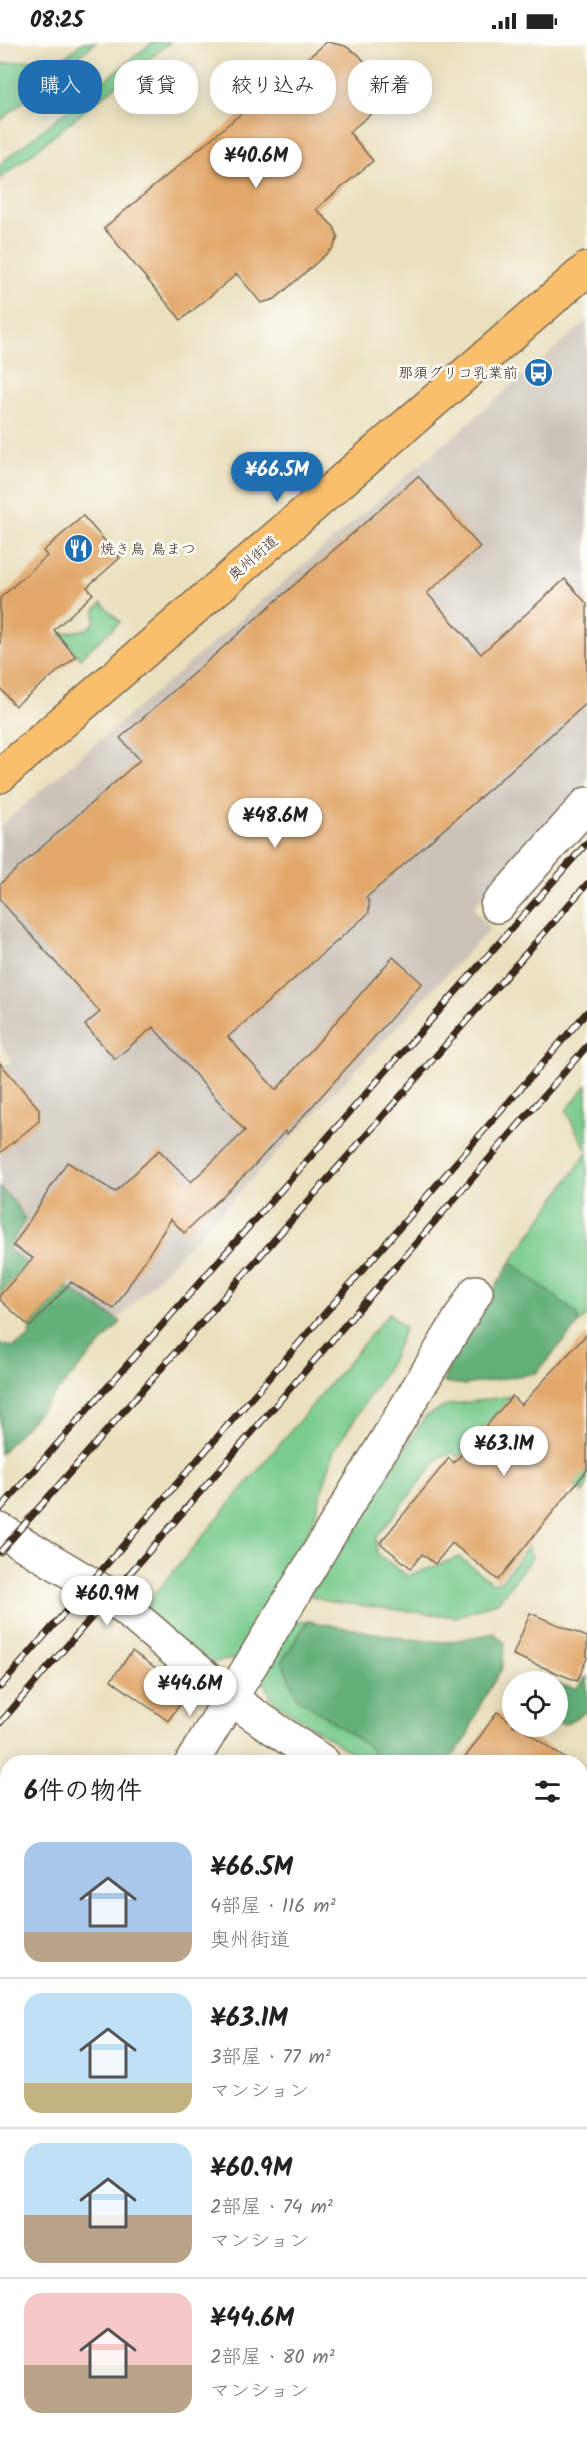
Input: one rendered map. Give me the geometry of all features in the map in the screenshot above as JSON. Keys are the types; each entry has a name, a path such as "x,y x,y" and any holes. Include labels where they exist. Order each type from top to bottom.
{"main road":[{"name":"奥州街道","path":"0,776 587,269"}],"street":[{"path":"497,906 587,804"},
{"path":"196,1755 476,1292"},
{"path":"0,1530 109,1595 231,1699 313,1755"}],"shaded area":[{"path":"587,321 587,781 473,908 490,929 115,1323 0,1252 0,1070 12,1060 0,1043 0,826"}],"green space":[{"path":"83,42 96,42 74,60 33,60 66,56"},
{"path":"153,42 170,42 148,60 130,60"},
{"path":"18,62 18,106 0,121 0,64"},
{"path":"114,73 114,87 102,97 102,83"},
{"path":"63,114 81,114 0,179 0,164"},
{"path":"102,603 120,622 80,658 60,634 87,629 95,622 95,610"},
{"path":"587,1085 587,1151 566,1111"},
{"path":"587,1153 587,1316 579,1323 576,1313 511,1262"},
{"path":"0,1188 14,1202 25,1219 8,1249 121,1322 0,1454 0,1344 14,1347 29,1338 30,1327 53,1302 21,1272 0,1295"},
{"path":"511,1262 576,1313 579,1323 536,1373 465,1385 443,1382 452,1358"},
{"path":"389,1313 405,1328 390,1364 334,1451 313,1521 277,1592 235,1659 201,1664 134,1619"},
{"path":"512,1396 482,1431 587,1461 587,1486 583,1493 526,1445 489,1481 453,1453 441,1456 376,1537 377,1554 408,1576 459,1557 492,1582 500,1582 528,1547 532,1557 499,1601 456,1617 326,1601 309,1595 426,1416 448,1405"},
{"path":"291,1621 308,1621 282,1661 297,1697 369,1747 373,1755 354,1755 273,1701 260,1673"},
{"path":"308,1621 408,1639 447,1642 494,1633 505,1643 502,1668 480,1705 465,1741 453,1755 373,1755 369,1747 297,1697 282,1661"},
{"path":"587,1677 587,1711 568,1722 568,1687 576,1689"}],"building":[{"path":"327,42 345,46 358,54 363,60 348,60 348,114 371,114 349,132 373,161 316,209 334,227 338,237 333,248 275,299 261,303 237,274 181,320 104,228 241,114 336,114 336,60 305,60"},
{"path":"418,476 480,547 427,593 481,654 565,579 587,604 587,703 366,898 369,901 369,913 228,1037 276,1090 393,957 422,983 370,1042 287,1134 285,1131 253,1167 184,1233 171,1219 114,1309 71,1282 30,1327 0,1300 0,1295 33,1258 13,1246 67,1162 115,1192 159,1150 191,1182 245,1131 153,1027 115,1059 85,1025 100,1012 0,900 0,884 140,760 120,738"},
{"path":"83,516 120,558 87,587 93,594 54,630 76,657 15,706 0,688 0,598 47,556 43,551"},
{"path":"0,1063 39,1109 39,1121 0,1153"},
{"path":"587,1334 587,1470 498,1580 452,1543 435,1564 422,1554 411,1568 380,1543 449,1458 454,1463 512,1396 521,1405"},
{"path":"530,1613 587,1637 587,1658 577,1681 568,1677 568,1671 552,1671 513,1655"},
{"path":"132,1651 189,1692 168,1721 111,1680"},
{"path":"497,1712 502,1715 502,1737 534,1737 560,1755 467,1755"}],"railway":[{"path":"0,1509 587,843"},
{"path":"0,1552 587,884"},
{"path":"0,1687 587,1012"},
{"path":"0,1723 587,1046"}],"place":[{"name":"那須グリコ乳業前","path":"539,373"},
{"name":"焼き鳥 鳥まつ","path":"79,549"}]}
